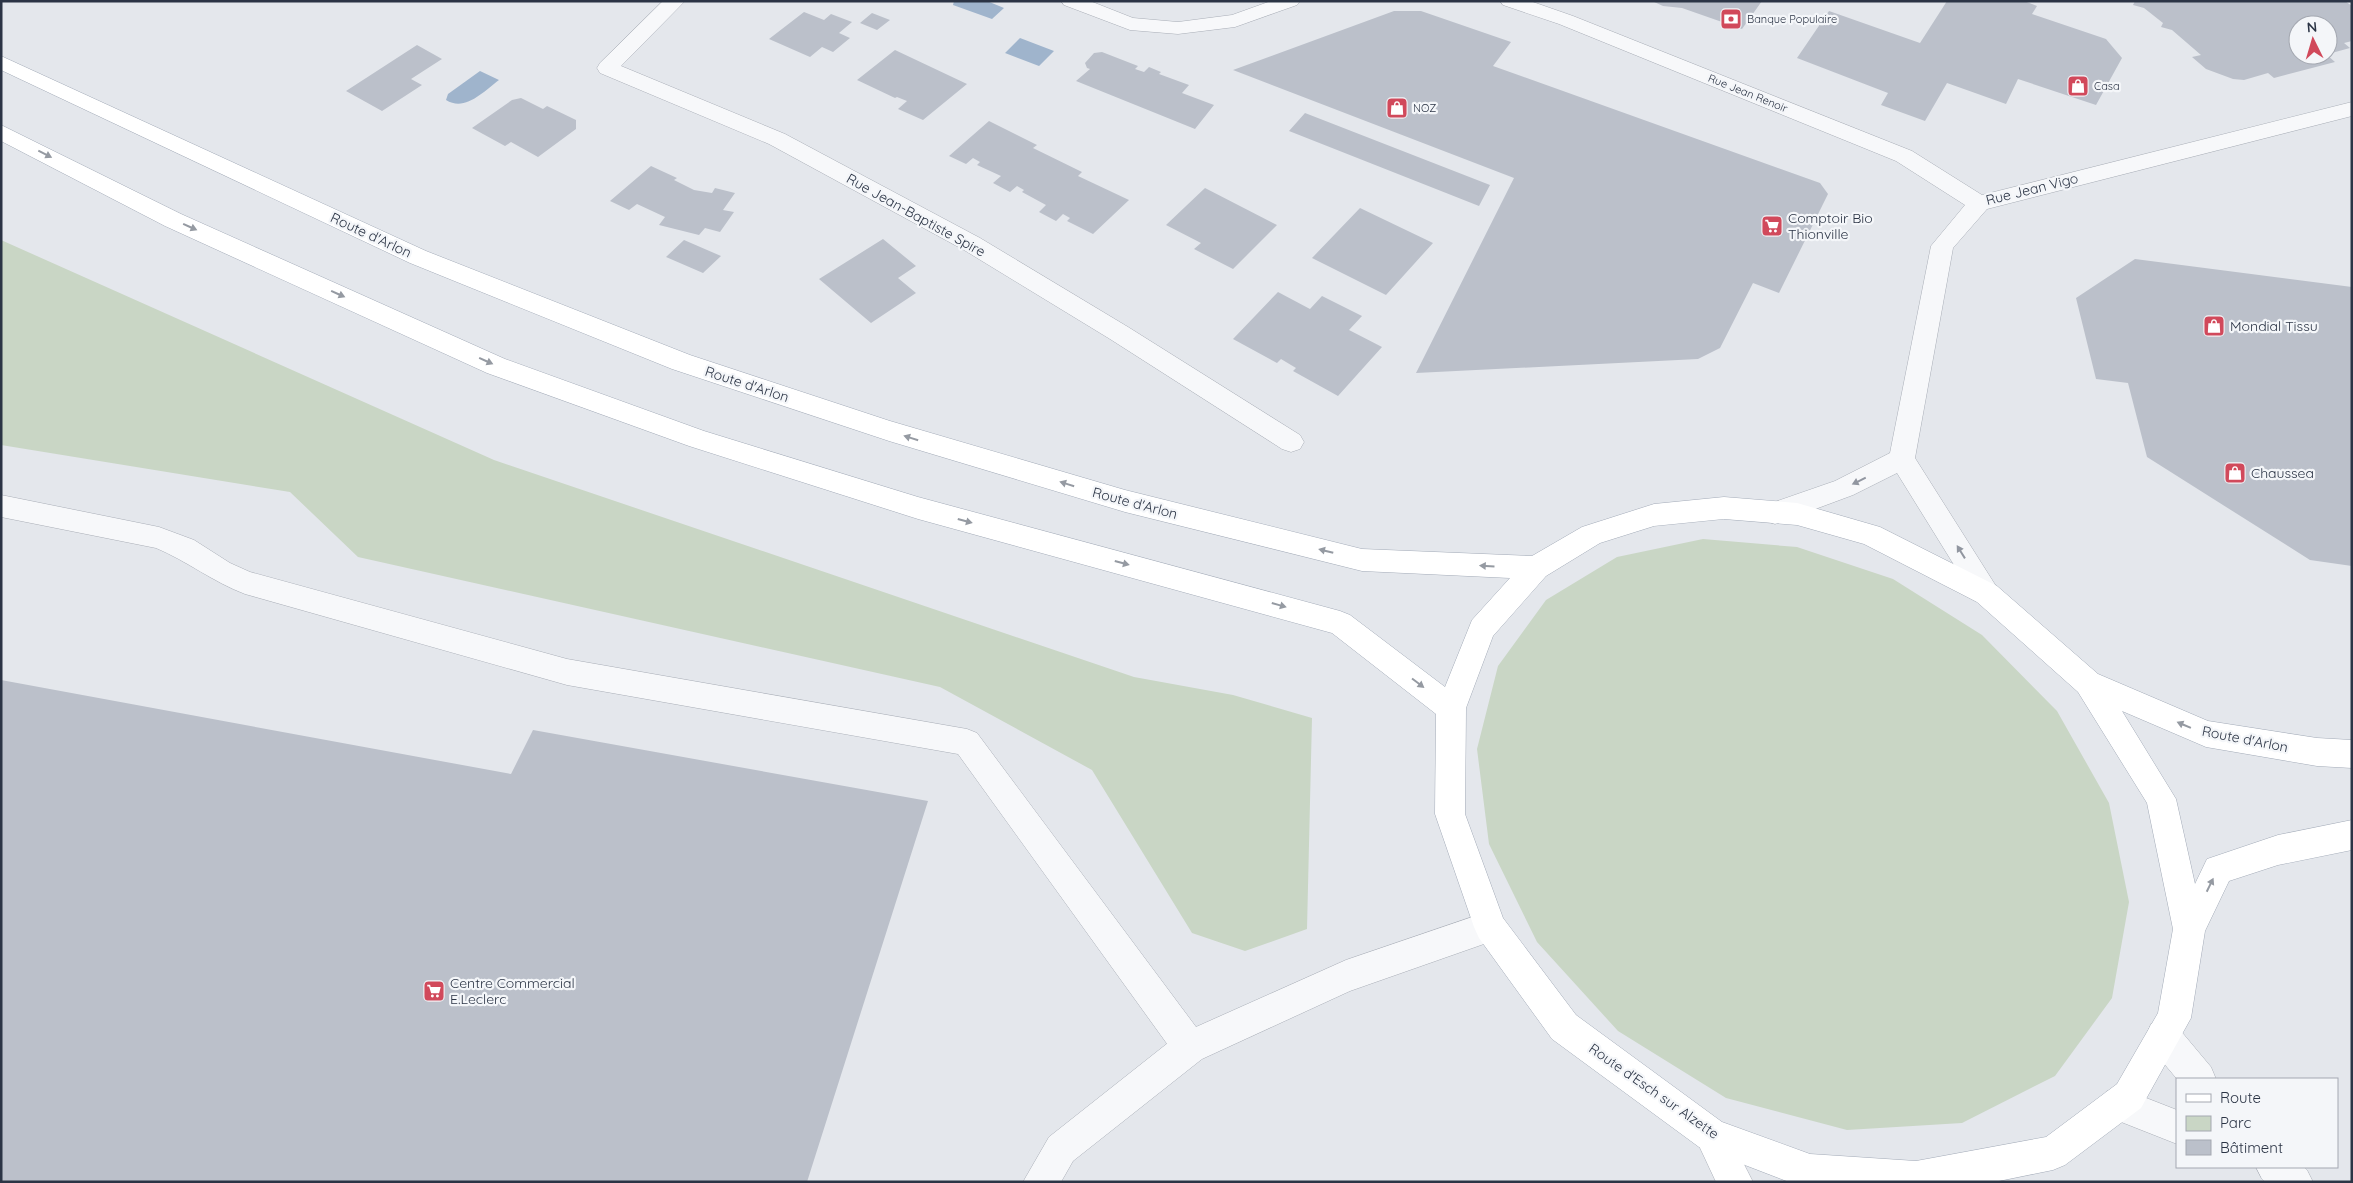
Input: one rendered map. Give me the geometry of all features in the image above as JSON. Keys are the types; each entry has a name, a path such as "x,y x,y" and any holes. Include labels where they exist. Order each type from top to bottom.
{"main road":[{"name":"Route d'Arlon","path":"1,62 418,257 681,362 889,431 1125,501 1362,560 1536,568"},
{"path":"1,132 173,220 496,366 698,439 918,508 1340,623 1451,708"},
{"name":"Route d'Esch sur Alzette","path":"1724,508 1775,512 1797,514 1872,535 1987,594 2088,683 2161,799 2189,929 2174,1018 2129,1096 2053,1153 1915,1180 1810,1172 1711,1135 1564,1027 1490,927 1450,814 1451,708 1482,629 1536,568 1591,535 1654,515 1724,508"},
{"name":"Route d'Arlon","path":"2088,683 2206,734 2317,752 2352,754"},
{"path":"2189,929 2218,870 2278,850 2352,835"},
{"path":"1711,1135 1735,1182"}],"street":[{"name":"Rue Jean-Baptiste Spire","path":"675,1 607,68 777,139 972,244 1119,333 1291,442"},
{"path":"1071,1 1130,24 1178,28 1235,21 1290,1"},
{"name":"Rue Jean Renoir","path":"1510,1 1572,14 1904,156 1978,203"},
{"name":"Rue Jean Vigo","path":"1902,460 1942,246 1978,203 2352,109"},
{"path":"1775,512 1844,488 1902,460 1987,594"},
{"path":"1,506 159,538 184,548 220,571 245,582 567,672 967,742 1190,1047"},
{"path":"1041,1182 1061,1149 1190,1047 1346,976 1490,927"},
{"path":"2163,1036 2198,1078"},
{"path":"2118,1104 2176,1127"},
{"path":"2275,1168 2295,1182"}],"green space":[{"path":"1,240 494,460 1134,677 1233,695 1312,718 1307,929 1245,951 1192,933 1092,770 940,687 358,557 290,492 1,445"},
{"path":"1703,539 1797,547 1893,579 1982,635 2057,711 2109,803 2129,902 2112,998 2055,1076 1962,1123 1847,1130 1726,1098 1618,1031 1537,942 1489,844 1477,749 1498,666 1546,600 1617,557"}],"water":[{"path":"954,1 987,1 1004,8 992,19 953,5"},
{"path":"1020,38 1054,51 1039,66 1005,53"},
{"path":"480,71 499,80 480,95 467,102 460,104 446,100 448,94"}],"building":[{"name":"Banque Populaire","path":"1652,1 1762,1 1742,29 1682,8 1663,6"},
{"path":"1947,1 2024,1 2037,6 2032,14 2106,39 2122,58 2096,105 2018,79 2006,104 1947,83 1925,121 1881,105 1888,93 1797,58 1829,11 1920,43"},
{"path":"2135,1 2345,1 2352,6 2352,41 2344,43 2350,48 2338,51 2338,15 2288,15 2288,65 2324,65 2274,78 2268,73 2244,80 2233,79 2206,69 2192,57 2201,55 2172,30 2161,27 2163,23 2144,8 2133,5"},
{"path":"1394,11 1421,11 1511,42 1493,66 1820,183 1828,194 1779,293 1753,283 1720,348 1698,359 1416,373 1514,178 1233,70"},
{"path":"804,12 824,20 831,14 852,22 839,33 850,38 833,52 822,47 810,57 769,39"},
{"path":"872,13 890,20 877,30 860,23"},
{"path":"417,45 442,59 411,79 422,85 382,111 346,91"},
{"path":"895,50 967,84 923,120 898,109 907,101 895,98 857,80"},
{"path":"1102,52 1138,66 1135,69 1144,72 1149,67 1161,72 1159,74 1189,85 1182,93 1214,105 1195,129 1076,81 1090,69 1087,68 1085,63 1094,53"},
{"path":"521,98 543,109 547,106 576,120 576,129 538,157 511,142 505,146 472,128 512,100"},
{"path":"1305,113 1490,185 1479,206 1289,131"},
{"path":"989,121 1037,145 1033,148 1082,172 1078,176 1129,200 1093,234 1067,221 1070,218 1063,214 1056,221 1039,212 1046,205 1022,192 1024,190 1017,186 1010,192 993,183 1001,176 977,165 980,162 973,158 966,164 949,156"},
{"path":"651,166 677,178 674,180 694,190 712,193 715,188 735,193 723,210 734,212 720,232 705,228 699,235 659,225 665,217 637,204 629,210 610,201"},
{"path":"1205,188 1277,225 1233,269 1194,249 1201,243 1166,225"},
{"path":"1360,208 1433,243 1386,295 1312,258"},
{"path":"883,239 916,266 898,278 916,293 871,323 819,279"},
{"path":"684,240 721,256 703,273 666,257"},
{"path":"2135,259 2352,287 2352,566 2310,560 2147,457 2128,383 2096,379 2076,298"},
{"path":"1278,292 1310,309 1322,296 1362,316 1349,330 1382,347 1338,396 1293,371 1296,368 1281,359 1277,363 1233,339"},
{"name":"Centre Commercial E.Leclerc","path":"1,680 511,774 533,730 928,801 807,1182 1,1182"}],"place":[{"name":"Banque Populaire","path":"1731,19"},
{"name":"Casa","path":"2078,86"},
{"name":"NOZ","path":"1397,108"},
{"name":"Comptoir Bio Thionville","path":"1772,226"},
{"name":"Mondial Tissu","path":"2214,326"},
{"name":"Chaussea","path":"2235,473"},
{"name":"Centre Commercial E.Leclerc","path":"434,991"}]}
